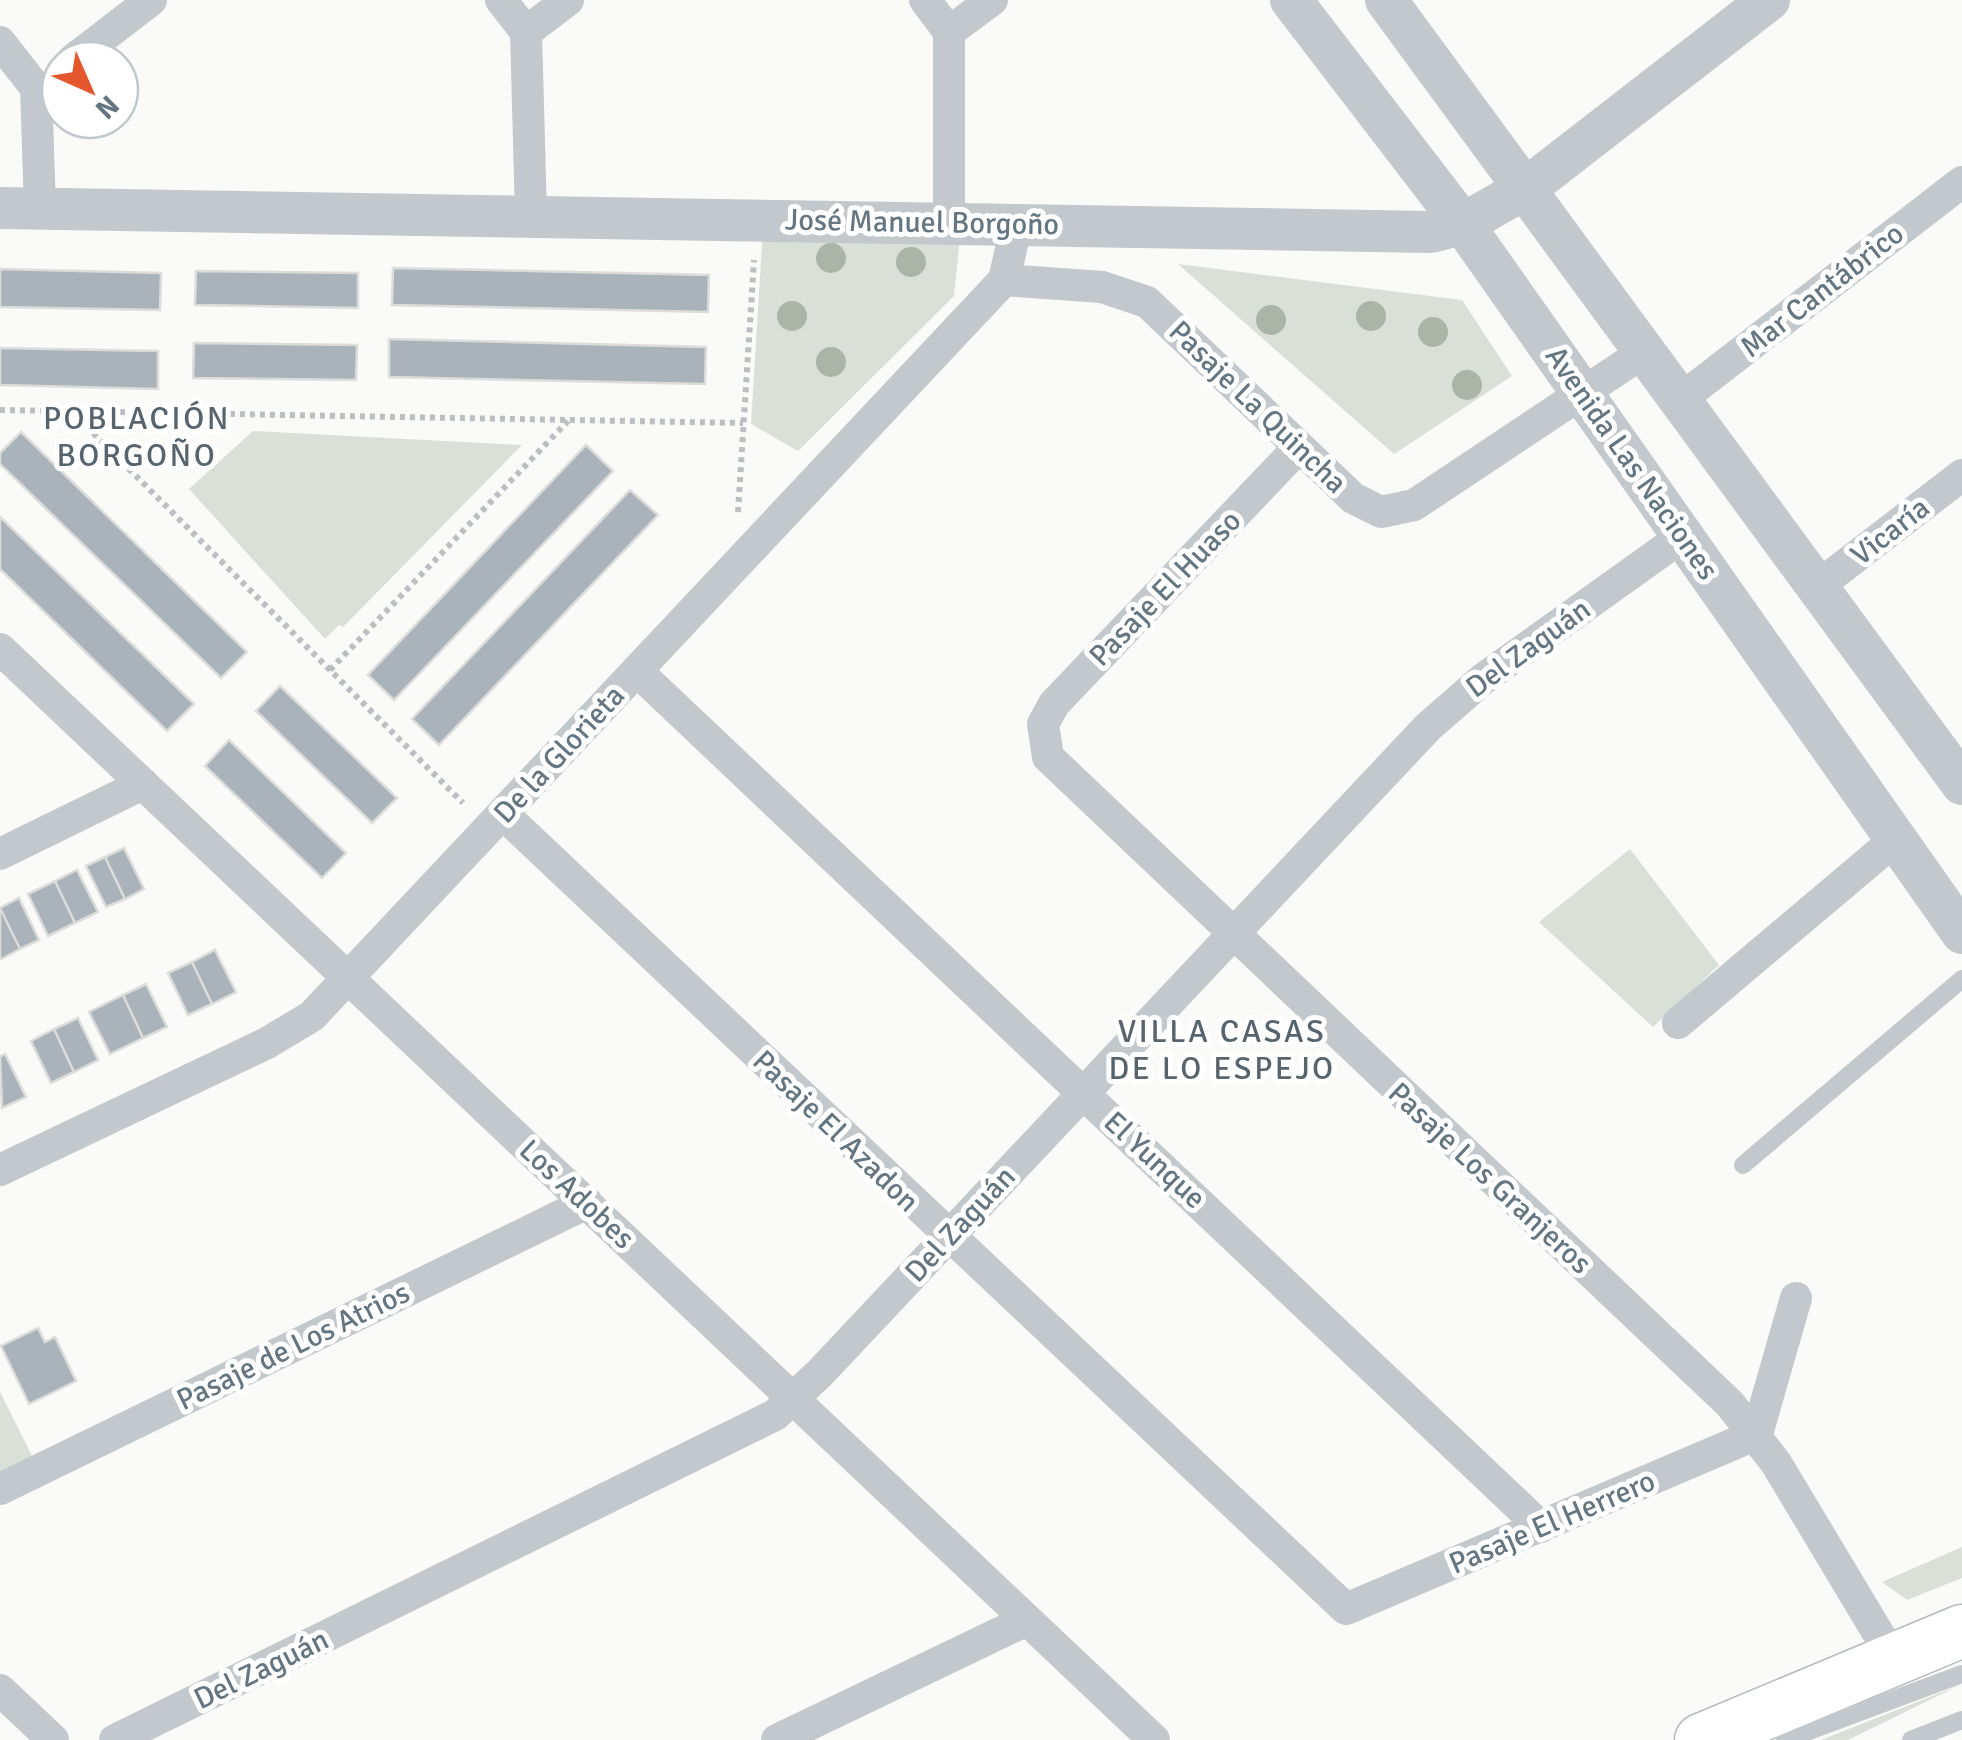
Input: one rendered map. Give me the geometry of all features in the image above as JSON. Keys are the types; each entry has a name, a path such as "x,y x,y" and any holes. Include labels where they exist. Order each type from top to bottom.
{"main road":[{"path":"1701,1740 1962,1631"}],"street":[{"path":"99,40 151,0"},
{"path":"501,0 526,32 532,215"},
{"path":"526,32 568,0"},
{"path":"925,0 949,32 949,222"},
{"path":"949,32 992,0"},
{"name":"Avenida Las Naciones","path":"1291,0 1464,224 1962,933"},
{"path":"1386,0 1648,350 1962,784"},
{"name":"José Manuel Borgoño","path":"20,208 1017,223 1398,234 1464,224 1528,187 1769,0"},
{"path":"0,42 40,73"},
{"path":"20,208 40,116"},
{"name":"Mar Cantábrico","path":"1682,398 1962,182"},
{"path":"1004,280 1017,223"},
{"name":"Pasaje La Quincha","path":"1004,280 1102,287 1147,302 1366,507 1398,512 1648,350"},
{"name":"De la Glorieta","path":"0,1170 291,1031 348,978 1004,280"},
{"name":"Pasaje El Huaso","path":"1042,736 1054,704 1299,447"},
{"name":"Vicaría","path":"1818,586 1962,475"},
{"name":"Del Zaguán","path":"115,1740 758,1426 794,1400 1454,702 1683,536"},
{"name":"Los Adobes","path":"0,649 1154,1740"},
{"name":"El Yunque","path":"638,670 1541,1527"},
{"name":"Pasaje Los Granjeros","path":"1042,736 1056,766 1757,1434 1893,1658"},
{"path":"0,854 143,784"},
{"name":"Pasaje El Azadon","path":"496,821 1346,1609"},
{"path":"1678,1023 1896,839"},
{"name":"Pasaje de Los Atrios","path":"0,1489 587,1203"},
{"path":"1757,1434 1796,1298"},
{"name":"Pasaje El Herrero","path":"1346,1609 1757,1434"},
{"path":"777,1740 1027,1620"},
{"path":"0,1690 53,1740"}],"lane":[{"path":"1742,1165 1962,979"},
{"path":"1785,1740 1962,1674"},
{"path":"1911,1740 1962,1720"},
{"path":"1927,1740 1962,1731"}],"path":[{"path":"734,568 756,219"},
{"path":"0,410 743,423"},
{"path":"0,420 10,410"},
{"path":"71,411 330,670 496,821"},
{"path":"330,670 568,420"}],"shaded area":[{"path":"763,228 960,237 954,296 798,451 751,424"},
{"path":"1178,264 1462,300 1512,376 1394,454"},
{"path":"253,431 522,445 343,627 339,625 325,639 189,489"},
{"path":"1630,849 1719,965 1653,1027 1539,922"},
{"path":"0,1392 33,1458 0,1475"},
{"path":"1962,1547 1962,1578 1907,1600 1882,1582"},
{"path":"1960,1685 1848,1740 1821,1740"}],"building":[{"path":"393,268 709,275 708,312 392,305"},
{"path":"0,269 161,273 160,310 0,307"},
{"path":"196,271 358,273 358,308 195,305"},
{"path":"389,339 706,347 705,384 389,377"},
{"path":"194,343 357,345 356,380 193,378"},
{"path":"0,348 158,351 158,389 0,385"},
{"path":"21,432 247,652 221,678 0,464 0,453"},
{"path":"586,445 613,471 394,700 368,675"},
{"path":"630,490 658,515 439,745 412,719"},
{"path":"0,517 194,704 167,731 0,569"},
{"path":"280,686 397,798 372,823 256,711"},
{"path":"229,740 346,853 322,878 205,766"},
{"path":"124,848 144,889 125,899 105,857"},
{"path":"105,857 125,899 106,907 86,866"},
{"path":"77,870 98,912 75,923 55,881"},
{"path":"55,881 75,923 48,936 28,894"},
{"path":"19,898 39,940 20,949 0,908"},
{"path":"0,908 20,949 1,959 0,957"},
{"path":"215,950 236,992 212,1004 192,962"},
{"path":"192,962 212,1004 188,1015 168,973"},
{"path":"146,984 167,1027 143,1038 123,995"},
{"path":"123,995 143,1038 110,1054 89,1012"},
{"path":"78,1018 98,1060 74,1072 54,1029"},
{"path":"54,1029 74,1072 51,1083 31,1041"},
{"path":"5,1054 26,1097 2,1108 0,1057"},
{"path":"38,1328 45,1342 55,1337 76,1381 29,1404 1,1346"}],"district":[{"name":"POBLACIÓN BORGOÑO","path":"137,436"},
{"name":"VILLA CASAS DE LO ESPEJO","path":"1222,1050"}]}
